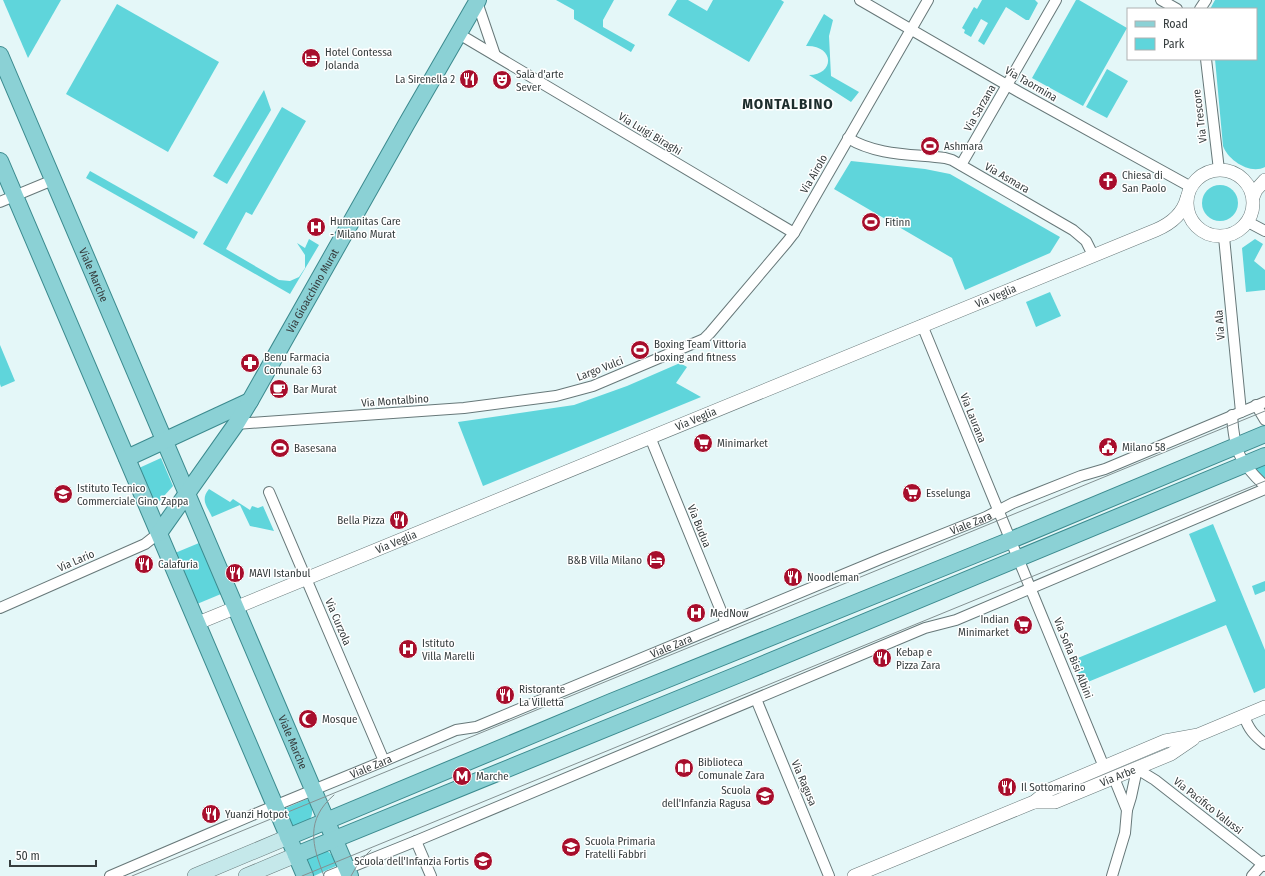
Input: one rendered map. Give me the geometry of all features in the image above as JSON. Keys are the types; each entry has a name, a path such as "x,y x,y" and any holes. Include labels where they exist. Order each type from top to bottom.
{"main road":[{"name":"Via Gioacchino Murat","path":"187,494 236,424 250,401 407,123 478,1"},
{"name":"Viale Marche","path":"0,57 348,872"},
{"path":"0,161 305,876"},
{"path":"127,458 250,401"},
{"path":"195,876 731,653 1011,540 1265,434"},
{"path":"246,876 747,671 1265,456"},
{"path":"159,534 187,494"}],"street":[{"name":"Via Taormina","path":"860,0 1008,85 1189,193"},
{"name":"Via Airolo","path":"697,343 710,333 794,233 928,0"},
{"name":"Via Sarzana","path":"961,165 1056,0"},
{"path":"1161,0 1175,8"},
{"path":"478,1 495,55"},
{"name":"Via Luigi Biraghi","path":"459,34 794,233"},
{"name":"Via Trescore","path":"1206,60 1219,170"},
{"name":"Via Asmara","path":"848,138 858,144 874,150 945,158 961,165 1073,230 1086,241 1093,255"},
{"path":"1219,170 1229,171 1238,175 1245,181 1253,197 1252,214 1248,222 1238,232 1224,236 1213,236 1203,232 1195,225 1187,210 1189,193 1196,180 1203,174 1219,170"},
{"path":"0,202 53,180"},
{"path":"1245,181 1264,181"},
{"path":"1253,197 1256,190 1264,181"},
{"name":"Via Veglia","path":"236,608 1156,230 1166,225 1184,207 1189,193"},
{"path":"1248,222 1265,231"},
{"name":"Via Veglia","path":"1156,230 1183,224 1193,226 1203,232"},
{"name":"Via Ala","path":"1224,236 1236,413"},
{"name":"Via Laurana","path":"922,325 1000,514"},
{"name":"Largo Vulci","path":"556,396 593,386 697,343"},
{"name":"Via Montalbino","path":"236,424 464,408 556,396"},
{"name":"Viale Zara","path":"110,876 275,805 456,730 476,727 883,558 986,517 1000,514 1080,476 1105,469 1236,413 1260,404 1265,420"},
{"path":"329,876 348,872 416,841 925,628 956,620 1265,488 1244,464 1236,446 1236,413"},
{"name":"Via Budua","path":"650,437 726,623"},
{"name":"Via Curzola","path":"269,492 384,761"},
{"name":"Viale Zara","path":"1000,514 1018,558"},
{"name":"Via Lario","path":"0,608 145,544 159,534"},
{"name":"Via Sofia Bisi Albini","path":"1018,558 1104,767"},
{"path":"198,623 236,608"},
{"name":"Via Ragusa","path":"756,699 829,876"},
{"name":"Via Arbe","path":"854,876 870,873 1034,802 1049,790 1104,767 1165,742 1198,735 1265,707"},
{"path":"1244,716 1252,733 1265,744"},
{"name":"Via Arbe","path":"1034,802 1055,802 1137,769 1171,754 1198,735"},
{"path":"1112,876 1125,833 1127,810 1137,769"},
{"name":"Via Pacifico Valussi","path":"1137,769 1155,780 1264,863"},
{"path":"1114,778 1127,810"},
{"path":"416,841 431,876"},
{"path":"1252,876 1264,863"}],"green space":[{"path":"3,0 61,0 28,58"},
{"path":"556,0 614,0 603,20 603,27 635,45 631,52 574,19 574,10"},
{"path":"677,0 688,0 707,11 713,0 781,0 784,2 749,62 668,15"},
{"path":"982,0 1035,0 1038,3 1029,20 1026,20 1006,7 984,45 978,41 988,23 981,19 971,37 964,33 965,30 962,28 974,7 977,9"},
{"path":"1076,0 1079,0 1127,28 1083,106 1032,78"},
{"path":"1215,0 1265,0 1265,167 1259,169 1246,168 1240,165 1230,156 1223,146 1215,60 1257,60 1257,8 1211,8"},
{"path":"117,4 219,62 168,152 66,94"},
{"path":"824,14 833,20 829,36 831,76 859,92 851,102 809,75 818,74 827,66 827,55 822,50 816,47 806,46"},
{"path":"1107,69 1128,81 1107,118 1086,107"},
{"path":"264,90 271,110 227,184 213,176"},
{"path":"282,107 306,121 252,215 246,212 226,249 279,280 290,281 299,277 305,268 305,255 297,243 305,248 309,239 319,245 290,294 203,244"},
{"path":"851,161 925,169 950,174 1060,237 1050,253 965,290 952,258 834,189"},
{"path":"90,171 198,232 194,239 86,178"},
{"path":"1220,185 1233,190 1238,203 1233,216 1220,221 1207,216 1202,203 1207,190"},
{"path":"1255,239 1263,244 1254,261 1265,270 1265,290 1246,292 1242,248"},
{"path":"1050,292 1061,316 1036,327 1026,302"},
{"path":"0,345 15,381 1,387 0,384"},
{"path":"680,363 687,367 676,383 701,397 483,486 458,422 574,405 627,386"},
{"path":"161,458 173,486 155,506 139,468"},
{"path":"1265,465 1265,480 1256,471 1257,468"},
{"path":"209,489 230,502 233,499 250,510 252,506 258,508 263,506 274,531 250,526 240,505 212,517 205,503 205,496"},
{"path":"1213,524 1265,650 1265,688 1254,693 1226,625 1083,684 1073,660 1216,601 1189,534"},
{"path":"199,543 221,594 197,604 175,553"},
{"path":"1265,581 1265,591 1255,595 1252,586"},
{"path":"307,799 312,809 310,819 296,826 292,825 285,810 286,808"},
{"path":"324,850 331,854 336,866 314,876 312,875 307,860 308,857"}],"tram line":[{"path":"132,876 1265,411"},
{"path":"302,876 1265,481"},
{"path":"324,876 316,854 314,843 315,823 325,804 334,795"},
{"path":"351,876 359,862 371,850"}],"place":[{"name":"Hotel Contessa Jolanda","path":"311,58"},
{"name":"La Sirenella 2","path":"469,79"},
{"name":"Sala d'arte Sever","path":"502,80"},
{"name":"Ashmara","path":"930,146"},
{"name":"Chiesa di San Paolo","path":"1108,181"},
{"name":"Fitinn","path":"871,222"},
{"name":"Humanitas Care - Milano Murat","path":"316,227"},
{"name":"Boxing Team Vittoria boxing and fitness","path":"640,350"},
{"name":"Benu Farmacia Comunale 63","path":"250,363"},
{"name":"Bar Murat","path":"279,389"},
{"name":"Minimarket","path":"703,443"},
{"name":"Milano 58","path":"1108,447"},
{"name":"Basesana","path":"280,448"},
{"name":"Esselunga","path":"912,493"},
{"name":"Istituto Tecnico Commerciale Gino Zappa","path":"63,494"},
{"name":"Bella Pizza","path":"399,520"},
{"name":"B&B Villa Milano","path":"656,560"},
{"name":"Calafuria","path":"144,564"},
{"name":"MAVI Istanbul","path":"235,573"},
{"name":"Noodleman","path":"793,577"},
{"name":"MedNow","path":"696,613"},
{"name":"Indian Minimarket","path":"1023,625"},
{"name":"Istituto Villa Marelli","path":"408,649"},
{"name":"Kebap e Pizza Zara","path":"882,658"},
{"name":"Ristorante La Villetta","path":"505,695"},
{"name":"Mosque","path":"308,719"},
{"name":"Biblioteca Comunale Zara","path":"684,768"},
{"name":"Marche","path":"462,776"},
{"name":"Il Sottomarino","path":"1007,787"},
{"name":"Scuola dell'Infanzia Ragusa","path":"765,796"},
{"name":"Yuanzi Hotpot","path":"211,814"},
{"name":"Scuola Primaria Fratelli Fabbri","path":"571,847"},
{"name":"Scuola dell'Infanzia Fortis","path":"483,861"}],"district":[{"name":"MONTALBINO","path":"788,104"}]}
